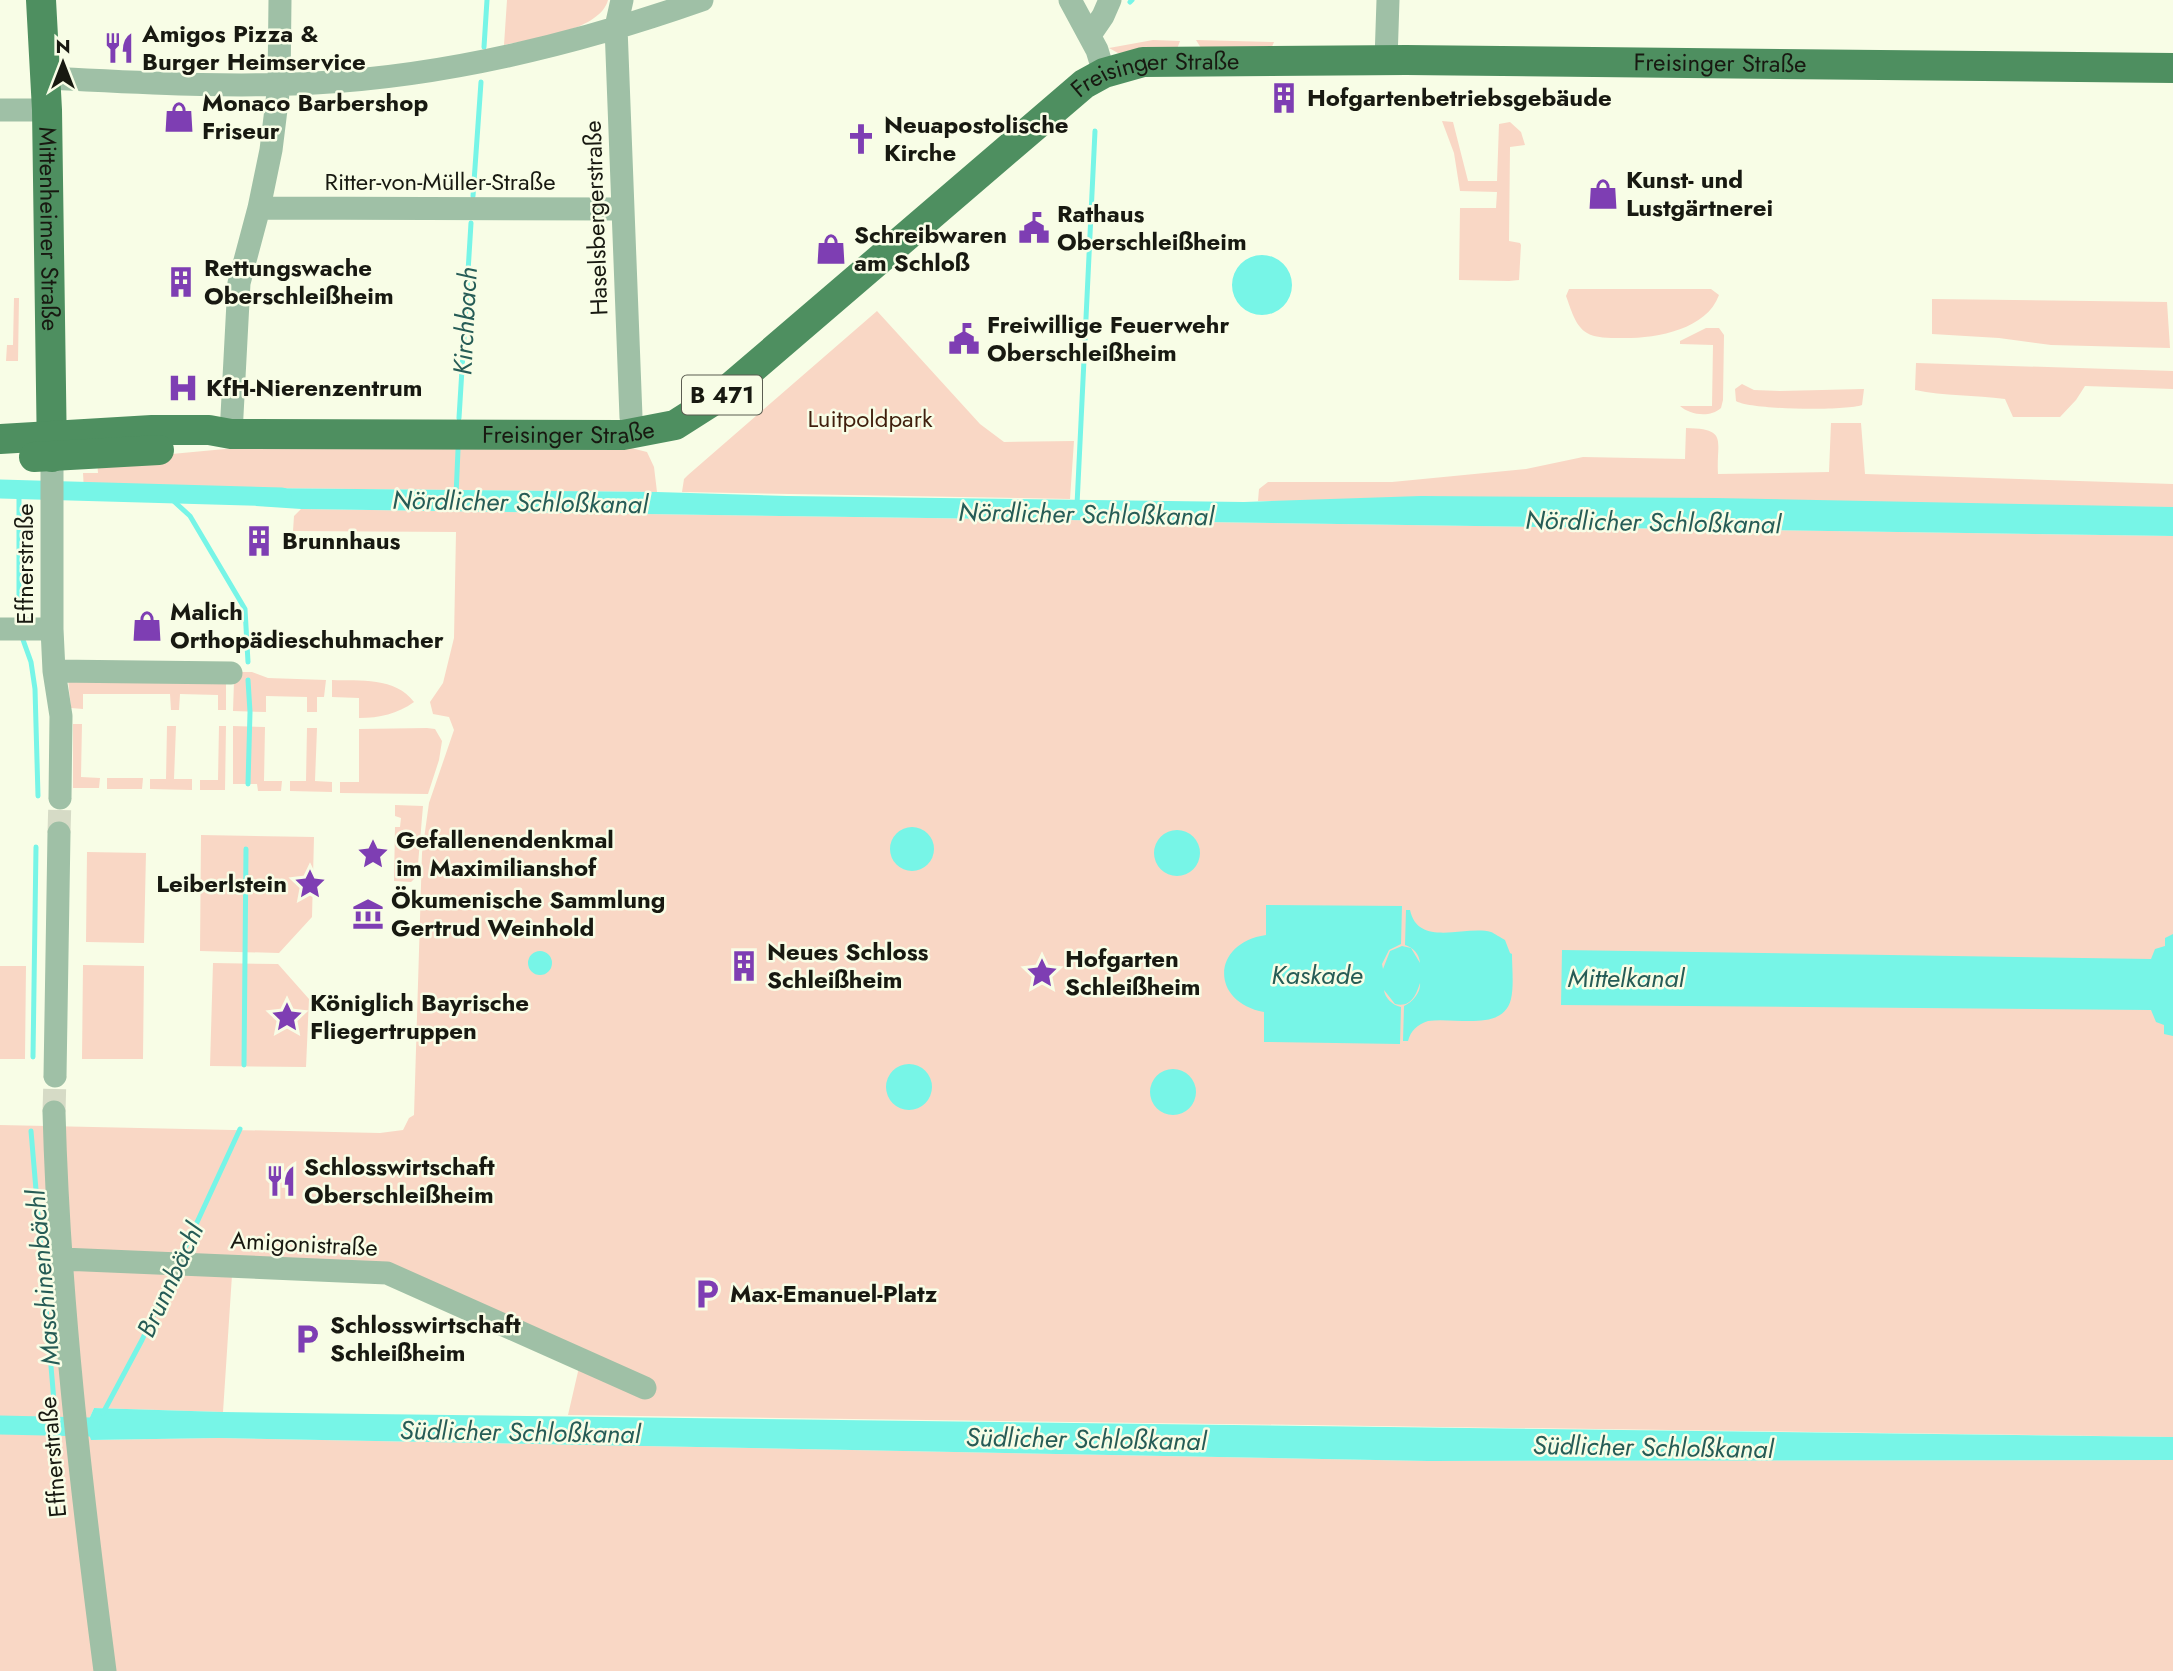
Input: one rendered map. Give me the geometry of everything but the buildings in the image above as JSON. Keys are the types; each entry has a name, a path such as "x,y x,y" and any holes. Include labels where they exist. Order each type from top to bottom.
{"main road":[{"name":"Mittenheimer Straße","path":"41,0 47,110 52,457"},
{"name":"Freisinger Straße","path":"52,457 198,430 231,434 580,436 634,433 675,425 719,397 1084,84 1104,73 1143,61 1386,60 2173,68"},
{"name":"B 471","path":"0,439 52,457"},
{"name":"B 471","path":"0,455 52,457"}],"street":[{"path":"231,434 239,283 271,150 279,85 281,0"},
{"name":"Haselsbergerstraße","path":"622,0 616,27 621,209 634,433"},
{"path":"45,78 279,85 353,80 463,65 531,52 702,0"},
{"path":"1070,0 1090,35 1104,73"},
{"path":"1090,35 1110,0"},
{"path":"1386,60 1388,0"},
{"path":"0,110 47,110"},
{"name":"Ritter-von-Müller-Straße","path":"259,208 621,209"},
{"name":"Effnerstraße","path":"52,457 51,512 42,629 54,671 61,716 60,798"},
{"path":"3,629 42,629"},
{"path":"54,671 231,673"},
{"path":"55,1076 59,833"},
{"name":"Effnerstraße","path":"54,1112 62,1259 77,1445 105,1671"},
{"name":"Amigonistraße","path":"62,1259 387,1273 645,1388"}],"green space":[{"path":"507,0 608,0 602,11 579,26 564,32 504,45"},
{"path":"1153,40 1180,41 1177,49 1118,53 1109,48"},
{"path":"1196,40 1274,42 1271,49 1201,48"},
{"path":"1442,121 1453,122 1468,181 1497,181 1499,124 1510,122 1521,132 1525,145 1510,147 1509,241 1521,245 1519,280 1459,280 1460,208 1496,208 1497,192 1460,191 1454,153"},
{"path":"1569,289 1711,289 1719,295 1703,317 1691,325 1647,337 1611,338 1590,335 1579,326 1566,296"},
{"path":"14,298 19,298 18,361 6,361 7,345 13,345"},
{"path":"1932,299 2167,302 2170,348 2051,345 1999,338 1932,334"},
{"name":"Luitpoldpark","path":"877,311 980,424 1004,442 1074,441 1070,499 682,492 684,479 688,475"},
{"path":"1706,328 1719,328 1724,335 1723,400 1721,408 1700,414 1689,412 1680,406 1712,406 1713,345 1680,344 1680,341"},
{"path":"1916,363 2173,371 2173,389 2085,386 2060,417 2013,417 2005,399 1915,390"},
{"path":"1742,384 1754,390 1864,389 1862,405 1798,409 1736,401 1735,389"},
{"path":"1831,423 1861,423 1865,474 2173,484 2173,507 1258,501 1259,489 1268,482 1392,482 1526,469 1583,457 1685,459 1686,428 1714,434 1718,445 1718,474 1829,472"},
{"path":"302,444 627,447 647,452 654,467 657,492 256,488 255,497 84,491 83,473 98,473 97,461"},
{"path":"301,509 2173,536 2173,1437 568,1415 580,1363 382,1278 232,1275 223,1412 94,1408 86,1426 92,1440 219,1438 1428,1461 2173,1460 2173,1671 0,1671 0,1125 380,1133 403,1130 409,1118 414,1115 422,853 429,803 454,730 449,717 433,714 430,702 443,683 454,638 456,532 293,531 294,516"},
{"path":"240,672 252,672 268,678 326,680 324,697 317,697 317,712 307,712 307,697 266,696 266,712 233,711 234,681"},
{"path":"68,679 226,680 226,710 218,710 218,695 180,694 179,710 171,710 170,694 83,694 83,709 71,708"},
{"path":"332,680 387,684 406,694 414,702 388,714 359,718 359,698 332,697"},
{"path":"73,724 82,724 81,777 100,778 99,788 73,788"},
{"path":"167,726 176,726 174,779 192,779 192,790 150,789 150,779 166,779"},
{"path":"219,726 226,726 225,790 200,790 200,780 218,780"},
{"path":"233,726 265,727 264,781 282,781 281,791 258,791 257,784 233,784"},
{"path":"307,728 317,728 315,781 332,782 332,792 290,791 290,781 306,781"},
{"path":"359,729 435,729 442,741 428,794 340,793 340,782 359,782"},
{"path":"107,778 143,778 142,789 107,789"},
{"path":"395,805 423,806 417,876 411,882 394,881 395,827 400,827 401,818 395,816"},
{"path":"201,835 314,837 312,917 279,953 200,951"},
{"path":"87,852 146,853 144,943 86,942"},
{"path":"213,963 278,964 309,999 306,1067 210,1066"},
{"path":"83,965 144,966 143,1059 82,1059"},
{"path":"0,966 26,966 25,1059 0,1059"}],"water":[{"path":"1262,255 1274,257 1287,268 1292,285 1290,297 1279,310 1262,315 1250,313 1237,302 1232,285 1234,273 1245,260"},
{"path":"255,488 1244,502 1421,496 1716,498 2173,507 2173,536 301,509 256,506"},
{"path":"912,827 921,828 928,833 933,840 933,858 928,865 921,870 912,871 903,870 896,865 891,858 890,849 891,840 896,833 903,828"},
{"path":"1177,830 1193,837 1200,853 1193,869 1177,876 1161,869 1154,853 1161,837"},
{"name":"Kaskade","path":"1266,905 1402,906 1401,944 1389,950 1382,964 1383,969 1390,951 1402,946 1411,948 1405,945 1406,910 1410,910 1415,922 1433,932 1491,932 1505,940 1512,954 1511,999 1499,1016 1477,1021 1428,1021 1415,1028 1408,1041 1403,1041 1404,1006 1416,996 1420,983 1415,996 1401,1005 1395,1004 1384,990 1389,1001 1395,1005 1401,1007 1400,1044 1264,1042 1264,1012 1246,1006 1234,997 1226,985 1224,973 1227,960 1235,949 1248,940 1266,935"},
{"name":"Mittelkanal","path":"2173,934 2173,1036 2164,1034 2164,1025 2156,1022 2151,1010 1561,1005 1562,950 2151,959 2155,949 2165,946 2165,938"},
{"path":"540,951 549,954 552,963 549,972 540,975 531,972 528,963 531,954"},
{"path":"909,1064 925,1071 932,1087 925,1103 909,1110 893,1103 886,1087 893,1071"},
{"path":"1173,1069 1189,1076 1196,1092 1189,1108 1173,1115 1157,1108 1150,1092 1157,1076"},
{"path":"94,1408 223,1412 2173,1437 2173,1460 1428,1461 219,1438 91,1440 86,1426"}],"waterway":[{"name":"Kirchbach","path":"484,47 487,0"},
{"name":"Kirchbach","path":"473,196 481,82"},
{"path":"1077,505 1095,131"},
{"name":"Kirchbach","path":"459,418 471,223"},
{"name":"Kirchbach","path":"456,496 458,450"},
{"name":"Nördlicher Schloßkanal","path":"0,489 282,497"},
{"name":"Maschinenbächl","path":"19,490 19,624"},
{"name":"Brunnbächl","path":"167,495 190,516 245,609 248,662"},
{"name":"Maschinenbächl","path":"22,637 31,662 35,689 38,796"},
{"name":"Brunnbächl","path":"248,680 248,784"},
{"name":"Maschinenbächl","path":"33,1057 36,847"},
{"name":"Brunnbächl","path":"244,1065 246,849"},
{"name":"Brunnbächl","path":"181,1257 240,1129"},
{"name":"Maschinenbächl","path":"31,1131 56,1425"},
{"name":"Brunnbächl","path":"103,1413 142,1340 175,1269"},
{"name":"Südlicher Schloßkanal","path":"0,1425 90,1427"}],"tunnel":[{"path":"59,833 60,798"},
{"path":"54,1112 55,1076"}],"place":[{"name":"Amigos Pizza & Burger Heimservice","path":"119,48"},
{"name":"Hofgartenbetriebsgebäude","path":"1284,98"},
{"name":"Monaco Barbershop Friseur","path":"179,117"},
{"name":"Neuapostolische Kirche","path":"861,139"},
{"name":"Kunst- und Lustgärtnerei","path":"1603,194"},
{"name":"Rathaus Oberschleißheim","path":"1034,228"},
{"name":"Schreibwaren am Schloß","path":"831,249"},
{"name":"Rettungswache Oberschleißheim","path":"181,282"},
{"name":"Freiwillige Feuerwehr Oberschleißheim","path":"964,339"},
{"name":"KfH-Nierenzentrum","path":"183,388"},
{"name":"Brunnhaus","path":"259,541"},
{"name":"Malich Orthopädieschuhmacher","path":"147,626"},
{"name":"Gefallenendenkmal im Maximilianshof","path":"373,854"},
{"name":"Leiberlstein","path":"310,884"},
{"name":"Ökumenische Sammlung Gertrud Weinhold","path":"368,914"},
{"name":"Neues Schloss Schleißheim","path":"744,966"},
{"name":"Hofgarten Schleißheim","path":"1042,973"},
{"name":"Königlich Bayrische Fliegertruppen","path":"287,1017"},
{"name":"Schlosswirtschaft Oberschleißheim","path":"281,1181"},
{"name":"Max-Emanuel-Platz","path":"707,1294"},
{"name":"Schlosswirtschaft Schleißheim","path":"307,1339"}]}
